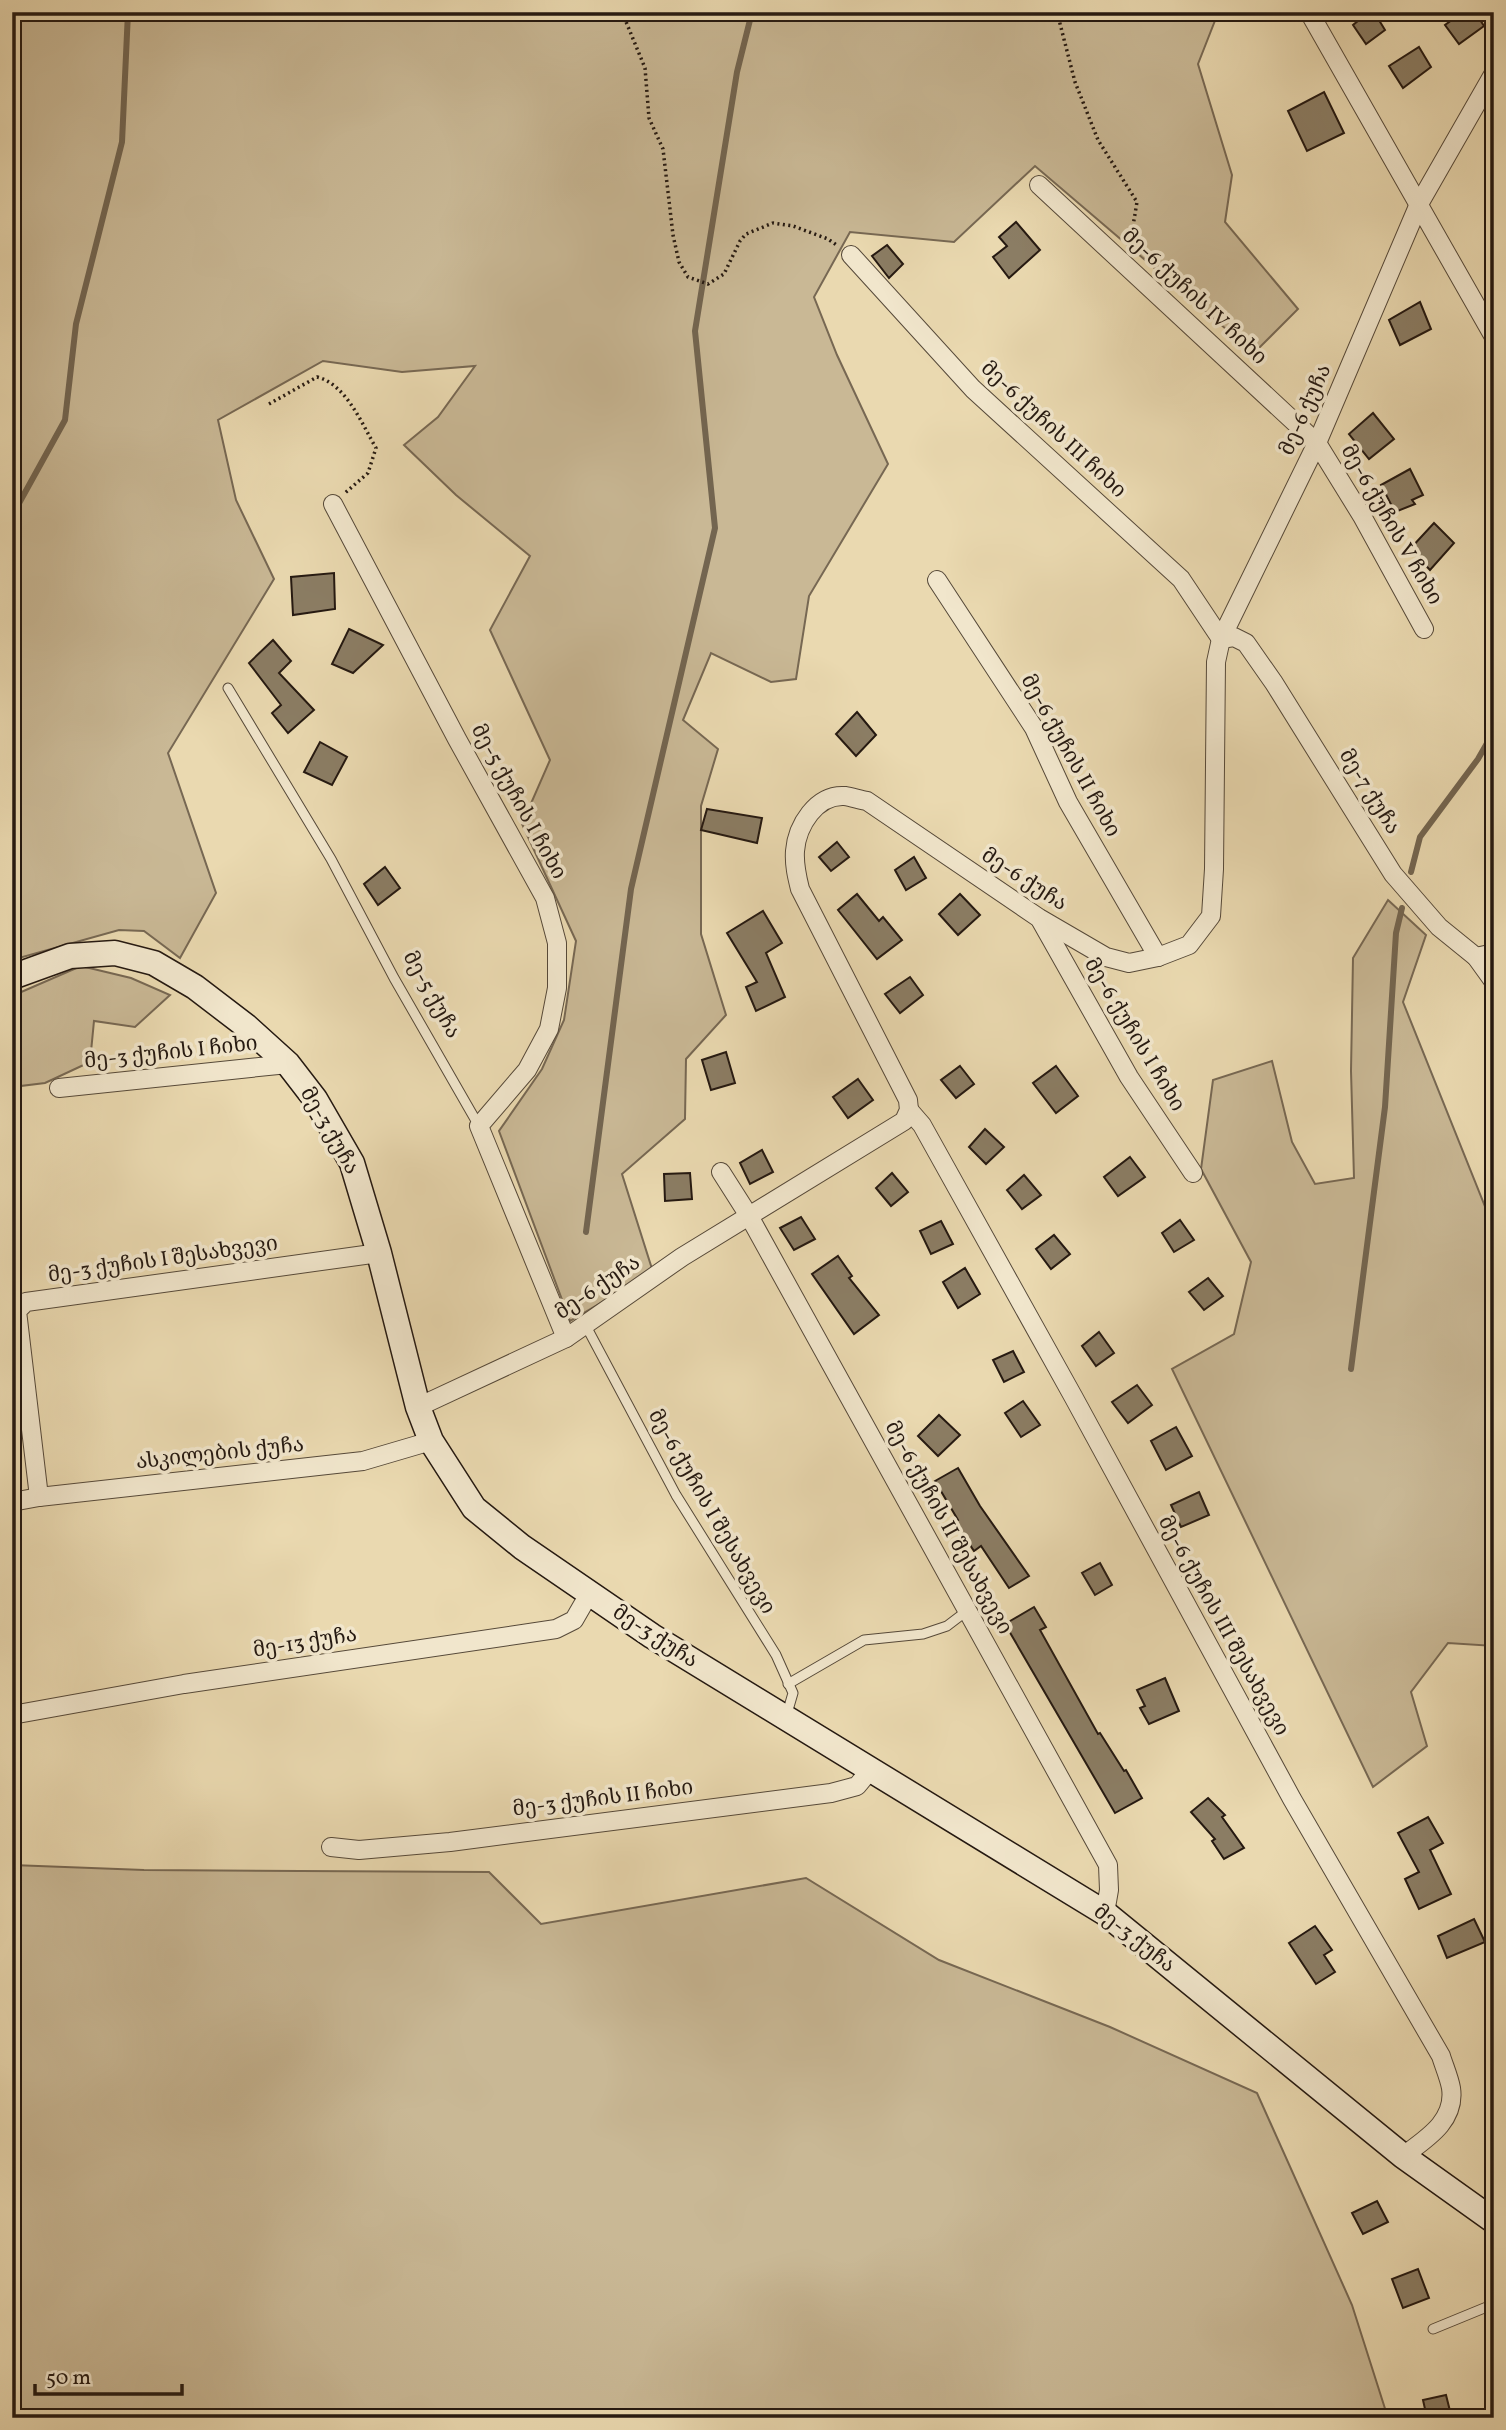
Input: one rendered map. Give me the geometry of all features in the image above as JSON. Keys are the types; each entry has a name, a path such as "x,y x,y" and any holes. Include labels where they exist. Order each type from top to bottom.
{"street":[{"path":"1308,12 1494,337"},
{"name":"მე-6 ქუჩა","path":"418,1407 566,1338 682,1257 904,1121 909,1110 908,1100 800,889 795,867 799,831 808,814 822,802 843,796 867,801 1039,918 1105,957 1129,963 1158,957 1189,945 1211,916 1216,662 1220,639 1317,443 1419,204 1494,73"},
{"name":"მე-6 ქუჩის IV ჩიხი","path":"1039,185 1317,443"},
{"name":"მე-6 ქუჩის III ჩიხი","path":"851,255 973,389 1181,579 1220,639"},
{"name":"მე-6 ქუჩის V ჩიხი","path":"1317,443 1362,516 1424,629"},
{"name":"მე-5 ქუჩის I ჩიხი","path":"333,504 545,898 557,943 557,988 549,1029 527,1070 479,1126"},
{"name":"მე-6 ქუჩის II ჩიხი","path":"937,580 1034,728 1068,802 1158,957"},
{"name":"მე-7 ქუჩა","path":"1220,639 1234,637 1246,643 1274,683 1393,874 1439,927 1476,957 1494,982"},
{"name":"მე-6 ქუჩის I ჩიხი","path":"1039,918 1129,1077 1193,1173"},
{"name":"მე-3 ქუჩა","path":"12,977 71,957 115,953 153,963 195,986 246,1026 288,1064 315,1100 352,1163 379,1253 418,1407 431,1441 474,1508 522,1547 589,1594 785,1718 1105,1913 1404,2156 1494,2221"},
{"path":"1476,957 1494,953"},
{"name":"მე-3 ქუჩის I ჩიხი","path":"58,1088 288,1064"},
{"name":"მე-6 ქუჩის III შესახვევი","path":"909,1110 922,1125 1292,1799 1441,2056 1451,2090 1446,2118 1433,2134 1404,2156"},
{"name":"მე-5 ქუჩა","path":"479,1126 566,1338"},
{"name":"მე-6 ქუჩის II შესახვევი","path":"721,1172 749,1216 1108,1865 1109,1890 1105,1913"},
{"name":"მე-3 ქუჩის I შესახვევი","path":"38,1497 17,1311 26,1302 379,1253"},
{"name":"ასკილების ქუჩა","path":"12,1502 363,1461 431,1441"},
{"name":"მე-13 ქუჩა","path":"12,1715 184,1684 556,1629 574,1620 589,1594"},
{"name":"მე-3 ქუჩის II ჩიხი","path":"331,1847 359,1850 450,1842 831,1793 856,1786 871,1769"}],"lane":[{"name":"მე-5 ქუჩა","path":"228,688 331,859 394,978 479,1126"},
{"name":"მე-6 ქუჩის I შესახვევი","path":"586,1326 676,1494 776,1655 793,1693 785,1718"},
{"path":"788,1684 864,1640 923,1634 947,1626 968,1609"},
{"path":"1433,2329 1494,2304"}],"path":[{"path":"622,12 645,68 649,118 663,149 673,235 679,262 688,277 708,284 724,274 746,234 773,223 793,226 828,239 851,255"},
{"path":"1057,12 1074,82 1094,128 1137,202 1126,266"},
{"path":"269,404 317,377 330,380 354,409 376,448 368,473 333,504"}],"shaded area":[{"path":"12,12 1214,12 1216,18 1198,64 1232,175 1225,222 1298,309 1254,353 1035,166 954,242 850,232 814,297 837,355 888,464 809,596 796,679 771,682 711,653 683,720 718,749 701,806 701,934 726,1015 686,1059 685,1119 622,1174 653,1272 570,1321 499,1131 542,1069 564,1020 576,941 522,824 550,760 490,630 530,556 456,495 404,445 438,417 475,366 402,372 323,361 218,420 236,500 274,579 168,753 216,893 180,958 144,931 119,930 12,960"},
{"path":"1388,900 1426,935 1403,1002 1494,1229 1494,1646 1448,1643 1411,1692 1427,1746 1373,1787 1172,1369 1234,1334 1251,1262 1201,1169 1213,1080 1272,1061 1292,1142 1315,1184 1354,1178 1351,1071 1353,958"},
{"path":"81,966 131,978 170,995 135,1027 94,1021 90,1062 45,1083 12,1087 12,996"},
{"path":"12,1865 144,1870 489,1872 541,1924 806,1878 939,1960 1110,2027 1257,2093 1352,2305 1388,2418 12,2418"}],"building":[{"path":"1369,12 1374,12 1385,30 1366,44 1353,25"},
{"path":"1463,12 1475,12 1484,26 1459,44 1445,25"},
{"path":"1419,47 1431,67 1403,88 1389,66"},
{"path":"1324,92 1344,133 1307,151 1288,111"},
{"path":"1016,222 1040,250 1009,278 993,257 1007,246 999,237"},
{"path":"887,245 903,264 889,278 872,256"},
{"path":"1420,302 1431,329 1400,345 1389,320"},
{"path":"1373,413 1394,439 1369,459 1349,434"},
{"path":"1410,469 1423,495 1412,500 1415,504 1395,512 1381,485"},
{"path":"1434,523 1454,543 1430,570 1410,549"},
{"path":"334,573 335,609 293,615 291,577"},
{"path":"349,629 383,645 353,673 332,664"},
{"path":"273,640 291,661 279,673 314,710 288,733 272,713 281,705 249,663"},
{"path":"857,712 876,735 856,756 836,734"},
{"path":"320,742 347,757 332,785 304,772"},
{"path":"707,809 762,818 757,843 701,830"},
{"path":"837,842 849,857 831,871 819,857"},
{"path":"914,857 926,878 906,890 895,870"},
{"path":"385,867 400,888 378,905 364,884"},
{"path":"857,894 879,921 883,917 902,940 877,959 838,910"},
{"path":"960,894 980,915 958,935 939,914"},
{"path":"763,911 782,943 766,953 785,997 756,1011 746,987 757,982 727,933"},
{"path":"910,977 923,995 900,1013 885,994"},
{"path":"726,1052 735,1083 711,1090 702,1060"},
{"path":"960,1066 974,1084 956,1098 941,1080"},
{"path":"1056,1066 1078,1096 1056,1113 1033,1083"},
{"path":"858,1079 873,1100 848,1118 833,1097"},
{"path":"985,1129 1004,1147 986,1164 969,1147"},
{"path":"762,1150 773,1172 750,1184 740,1163"},
{"path":"1130,1157 1145,1177 1118,1196 1104,1177"},
{"path":"690,1173 692,1199 665,1201 664,1174"},
{"path":"892,1173 908,1192 891,1206 876,1188"},
{"path":"1024,1175 1041,1195 1022,1209 1007,1190"},
{"path":"801,1217 815,1239 794,1250 780,1228"},
{"path":"1180,1220 1194,1240 1174,1252 1162,1233"},
{"path":"941,1221 953,1244 931,1254 920,1231"},
{"path":"1054,1235 1070,1254 1051,1269 1036,1249"},
{"path":"838,1256 852,1276 849,1278 879,1315 854,1334 812,1274"},
{"path":"965,1268 980,1294 958,1308 943,1282"},
{"path":"1208,1278 1223,1296 1204,1310 1189,1292"},
{"path":"1099,1332 1114,1353 1096,1366 1082,1346"},
{"path":"1013,1351 1024,1372 1004,1382 993,1360"},
{"path":"1137,1385 1152,1405 1128,1423 1112,1402"},
{"path":"1023,1401 1040,1425 1021,1437 1005,1413"},
{"path":"939,1415 960,1435 938,1456 918,1436"},
{"path":"1176,1427 1192,1456 1166,1470 1151,1441"},
{"path":"958,1468 980,1506 1029,1576 1009,1588 981,1546 974,1551 955,1522 958,1520 935,1481"},
{"path":"1199,1492 1209,1515 1181,1527 1171,1505"},
{"path":"1100,1563 1112,1585 1095,1595 1082,1573"},
{"path":"1034,1607 1046,1627 1040,1630 1098,1734 1100,1733 1124,1771 1126,1770 1142,1798 1115,1813 1005,1624"},
{"path":"1165,1678 1179,1711 1149,1724 1140,1708 1145,1706 1137,1690"},
{"path":"1208,1798 1225,1815 1222,1817 1244,1848 1224,1859 1212,1841 1215,1839 1191,1812"},
{"path":"1428,1817 1443,1843 1430,1850 1451,1894 1419,1909 1405,1879 1419,1872 1398,1833"},
{"path":"1474,1919 1485,1942 1447,1958 1438,1936"},
{"path":"1315,1926 1332,1950 1324,1955 1335,1972 1316,1984 1289,1943"},
{"path":"1377,2201 1388,2222 1363,2234 1352,2213"},
{"path":"1418,2269 1429,2298 1403,2308 1392,2279"},
{"path":"1446,2395 1451,2415 1427,2418 1423,2400"}],"waterway":[{"path":"12,516 65,420 76,324 122,142 128,12"},
{"path":"586,1232 631,889 715,528 695,331 737,72 752,12"},
{"path":"1411,872 1420,837 1478,759 1494,731"},
{"path":"1351,1369 1385,1107 1396,933 1402,908"}]}
